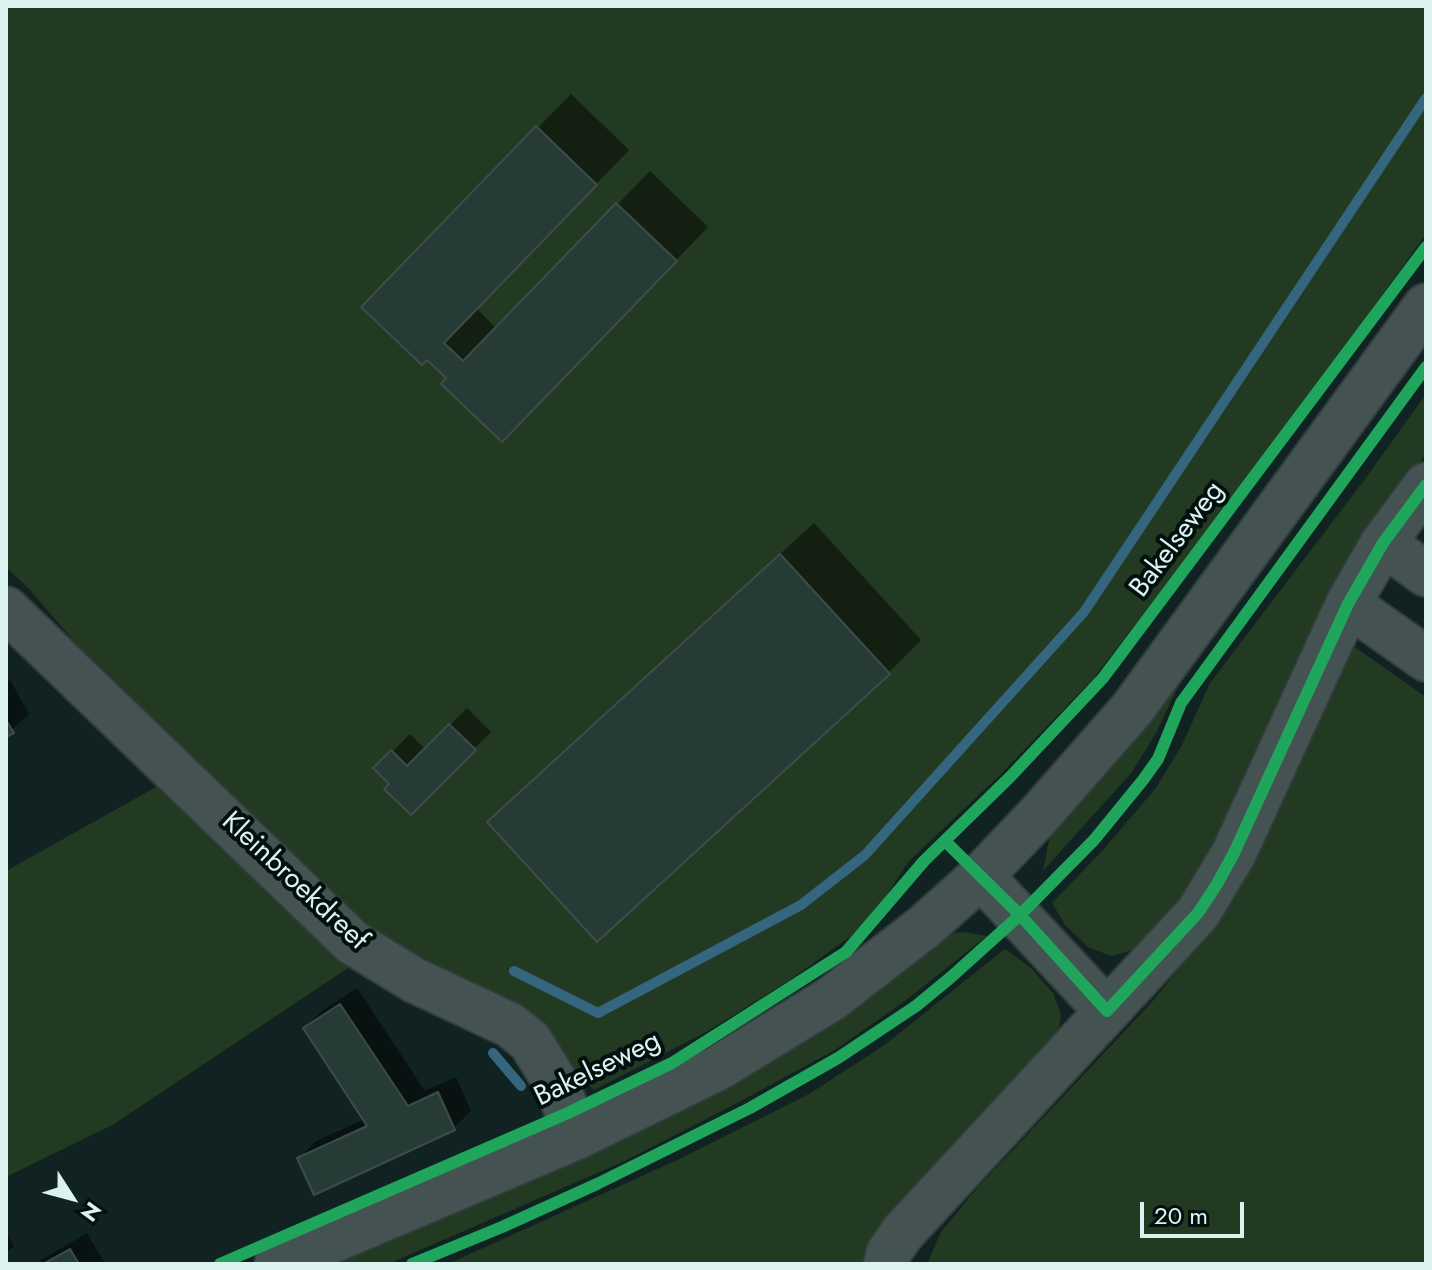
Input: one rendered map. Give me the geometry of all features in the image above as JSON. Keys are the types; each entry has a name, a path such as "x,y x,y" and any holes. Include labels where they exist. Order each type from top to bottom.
{"street":[{"name":"Bakelseweg","path":"277,1264 577,1137 718,1068 791,1025 882,962 981,876 1051,803 1133,708 1426,306"},
{"path":"886,1264 889,1252 903,1232 1198,913 1234,853 1348,604 1383,543 1426,485"},
{"path":"1383,543 1426,574"},
{"path":"1348,604 1426,659"},
{"name":"Kleinbroekdreef","path":"6,609 352,942 414,980 510,1025 530,1041 557,1085 577,1137"},
{"path":"981,876 1107,1011"}],"green space":[{"path":"6,6 1426,6 1426,234 1290,424 1093,679 1001,774 908,862 877,911 851,936 790,980 708,1031 594,1090 568,1066 347,911 117,691 29,589 6,567"},
{"path":"1426,394 1426,454 1362,536 1324,600 1264,743 1189,894 1141,948 1111,956 1088,947 1065,925 1052,903 1155,789 1181,747 1210,683"},
{"path":"1352,645 1426,697 1426,1264 927,1264 941,1232 977,1188 1151,1003 1204,938 1244,880 1337,684"},
{"path":"1185,672 1156,733 1132,772 1043,871 1051,830"},
{"path":"165,782 348,968 114,1124 6,1177 6,871"},
{"path":"963,932 987,936 905,1001 835,1050 739,1102 625,1161 388,1264 327,1264 940,936"},
{"path":"1005,949 1030,967 1053,993 1061,1014 1058,1035 866,1264 448,1264 677,1160 809,1094 883,1046"}],"building":[{"path":"536,126 597,185 444,343 463,361 616,203 677,261 502,442 441,384 446,378 427,360 422,365 361,307"},
{"path":"780,554 890,674 597,942 487,822"},
{"path":"6,720 14,733 6,737"},
{"path":"449,724 476,750 411,815 384,789 389,784 373,768 391,750 407,766"},
{"path":"340,1004 408,1106 438,1092 455,1130 314,1195 297,1158 367,1126 303,1028"},
{"path":"70,1249 79,1264 43,1264"}],"waterway":[{"path":"514,971 598,1013 801,905 865,855 1084,612 1426,98"},
{"path":"493,1053 521,1086"}],"cycle path":[{"path":"220,1264 568,1113 672,1063 846,952 924,861 1010,777 1103,678 1426,247"},
{"path":"412,1264 597,1184 750,1108 838,1058 916,1006 950,978 1020,915 1094,840 1143,780 1158,759 1181,703 1426,367"},
{"path":"945,841 1020,915 1107,1011 1198,913 1217,884 1348,604 1383,543 1426,485"}]}
